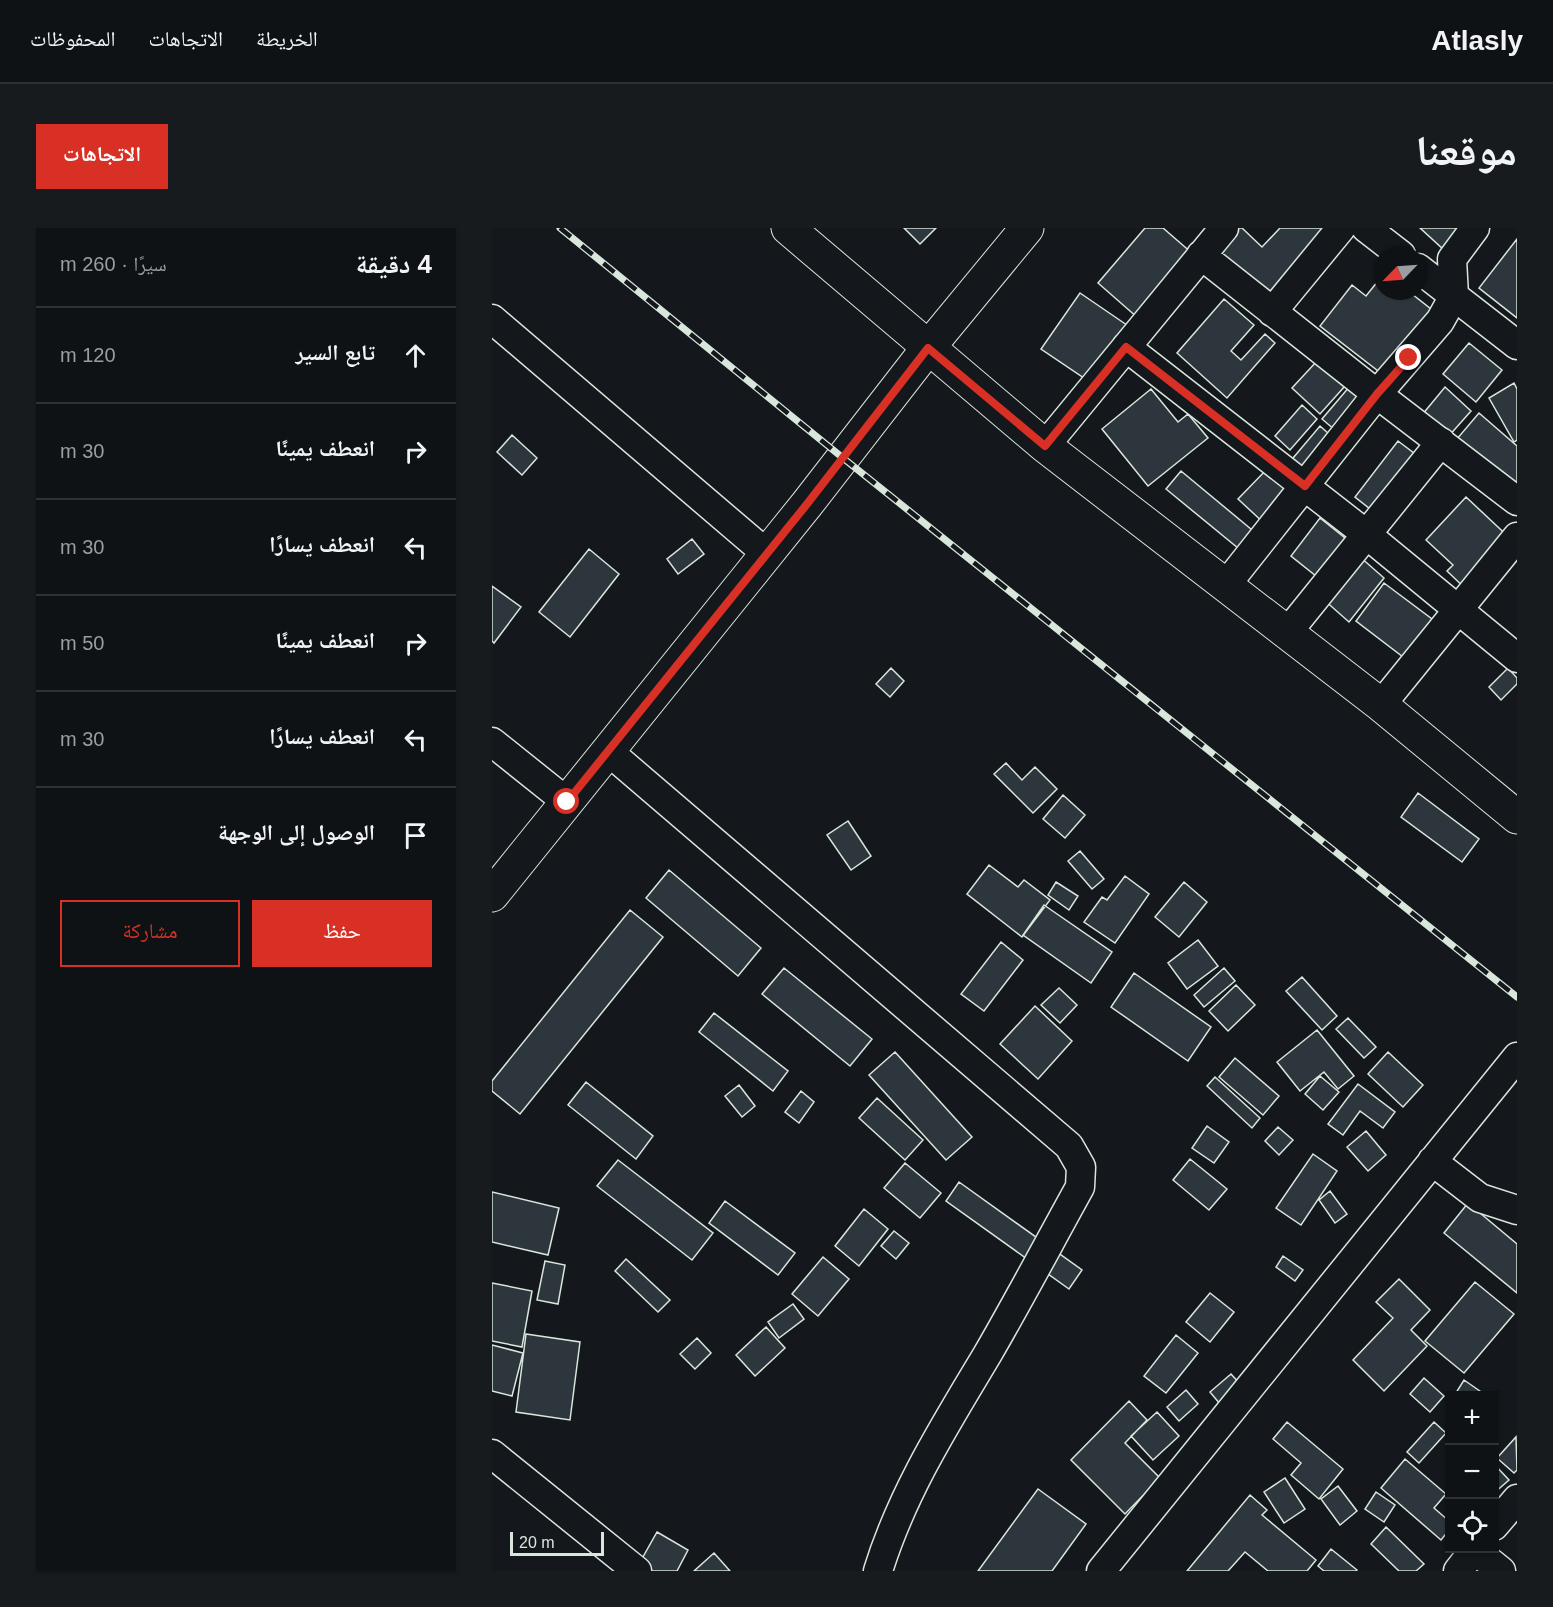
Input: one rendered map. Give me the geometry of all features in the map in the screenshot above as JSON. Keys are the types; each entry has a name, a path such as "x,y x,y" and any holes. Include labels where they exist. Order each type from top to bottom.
{"street":[{"path":"788,228 1045,446 1381,705 1517,817"},
{"path":"492,895 767,554 928,348 1027,228"},
{"path":"1045,446 1224,228"},
{"path":"1272,312 1341,228"},
{"path":"1366,228 1389,246"},
{"path":"1226,585 1377,394 1440,321 1454,296 1452,259 1475,228"},
{"path":"1201,255 1517,501"},
{"path":"1427,275 1517,345"},
{"path":"492,319 767,554"},
{"path":"1126,347 1366,534 1517,658"},
{"path":"1287,633 1441,442"},
{"path":"1381,705 1517,537"},
{"path":"492,742 567,802"},
{"path":"608,751 1069,1146 1081,1167 1080,1187 988,1353 935,1441 902,1505 878,1571"},
{"path":"1101,1571 1517,1057"},
{"path":"1432,1161 1480,1198 1517,1210"},
{"path":"492,1454 637,1571"},
{"path":"1499,1520 1517,1499"},
{"path":"1470,1556 1501,1571"}],"building":[{"path":"904,228 936,228 920,244"},
{"path":"1145,228 1163,228 1193,254 1138,318 1098,283"},
{"path":"1236,228 1242,228 1262,247 1280,228 1351,228 1276,310 1214,252"},
{"path":"1420,228 1487,228 1456,261"},
{"path":"1517,239 1517,318 1479,288"},
{"path":"1352,285 1366,296 1373,287 1373,300 1419,300 1445,320 1395,384 1320,326"},
{"path":"1080,293 1140,334 1087,380 1041,349"},
{"path":"1224,299 1254,325 1231,351 1241,360 1265,334 1275,343 1227,398 1177,353"},
{"path":"1469,343 1502,370 1476,402 1443,374"},
{"path":"1317,361 1345,386 1320,414 1292,388"},
{"path":"1514,383 1517,389 1517,440 1514,442 1489,398"},
{"path":"1350,386 1376,408 1349,442 1322,419"},
{"path":"1445,387 1471,411 1448,437 1422,415"},
{"path":"1151,389 1178,422 1188,414 1208,438 1148,486 1102,429"},
{"path":"1302,405 1317,419 1290,450 1275,436"},
{"path":"1479,413 1517,446 1517,485 1456,440"},
{"path":"1320,426 1347,450 1315,488 1288,464"},
{"path":"512,435 537,458 522,475 497,452"},
{"path":"1398,441 1427,463 1384,520 1355,497"},
{"path":"1269,467 1296,493 1266,525 1238,499"},
{"path":"1181,471 1269,544 1255,562 1166,489"},
{"path":"1466,497 1515,543 1469,592 1447,571 1453,565 1426,540"},
{"path":"1320,518 1355,546 1326,584 1291,556"},
{"path":"692,539 704,554 678,574 667,559"},
{"path":"589,549 619,574 570,637 539,612"},
{"path":"1359,556 1384,578 1349,622 1323,599"},
{"path":"1384,583 1452,634 1424,673 1356,621"},
{"path":"492,586 521,607 494,643 492,641"},
{"path":"891,668 904,681 890,697 876,684"},
{"path":"1508,668 1517,678 1517,684 1501,700 1489,687"},
{"path":"1006,763 1022,780 1035,767 1057,789 1033,813 994,774"},
{"path":"1418,793 1479,839 1462,862 1401,817"},
{"path":"1063,795 1085,815 1065,838 1043,819"},
{"path":"848,821 871,856 851,870 827,835"},
{"path":"1080,851 1104,879 1092,889 1068,861"},
{"path":"989,865 1018,887 1024,880 1050,900 1022,937 967,894"},
{"path":"669,870 761,948 738,976 646,898"},
{"path":"1125,876 1149,894 1115,943 1084,922 1102,897 1107,900"},
{"path":"1056,882 1078,896 1069,910 1048,895"},
{"path":"1184,882 1207,902 1179,937 1155,917"},
{"path":"1044,905 1112,952 1091,983 1023,935"},
{"path":"630,910 663,937 520,1114 492,1091 492,1081"},
{"path":"1198,940 1218,966 1187,989 1168,963"},
{"path":"1001,942 1023,960 984,1011 961,994"},
{"path":"784,968 872,1039 850,1066 762,994"},
{"path":"1224,968 1235,981 1204,1007 1194,995"},
{"path":"1134,973 1211,1027 1188,1061 1111,1007"},
{"path":"1302,977 1337,1016 1322,1030 1286,991"},
{"path":"1236,985 1255,1005 1228,1031 1209,1011"},
{"path":"1059,988 1077,1005 1060,1023 1041,1005"},
{"path":"1035,1006 1072,1041 1038,1079 1000,1044"},
{"path":"714,1013 788,1071 773,1091 699,1032"},
{"path":"1348,1018 1376,1047 1364,1058 1336,1029"},
{"path":"1317,1030 1354,1076 1338,1089 1324,1072 1300,1091 1277,1062"},
{"path":"895,1052 972,1137 946,1160 869,1075"},
{"path":"1388,1052 1423,1085 1403,1107 1368,1074"},
{"path":"1235,1058 1279,1096 1263,1115 1219,1077"},
{"path":"1320,1076 1339,1092 1323,1110 1305,1094"},
{"path":"1215,1077 1260,1118 1252,1128 1207,1086"},
{"path":"586,1082 653,1136 636,1159 568,1105"},
{"path":"1358,1084 1395,1112 1383,1128 1360,1111 1343,1135 1328,1124"},
{"path":"739,1085 755,1106 742,1117 725,1096"},
{"path":"801,1091 814,1102 799,1123 785,1112"},
{"path":"877,1098 923,1140 905,1160 859,1118"},
{"path":"1207,1126 1229,1142 1214,1163 1192,1148"},
{"path":"1278,1127 1293,1140 1279,1155 1265,1141"},
{"path":"1366,1131 1386,1155 1368,1171 1347,1147"},
{"path":"1313,1154 1337,1171 1301,1225 1276,1208"},
{"path":"1190,1159 1227,1189 1209,1210 1173,1180"},
{"path":"618,1160 713,1233 692,1260 597,1186"},
{"path":"905,1163 941,1193 920,1218 884,1188"},
{"path":"959,1182 1082,1270 1069,1289 946,1201"},
{"path":"1330,1191 1347,1214 1335,1223 1319,1200"},
{"path":"492,1192 559,1208 548,1255 492,1242"},
{"path":"725,1201 795,1253 778,1275 709,1223"},
{"path":"1468,1203 1517,1244 1517,1293 1444,1233"},
{"path":"864,1209 888,1229 859,1266 835,1246"},
{"path":"894,1231 909,1243 896,1259 881,1246"},
{"path":"1283,1256 1303,1270 1295,1281 1276,1267"},
{"path":"823,1257 849,1279 818,1316 792,1294"},
{"path":"626,1259 670,1300 658,1312 615,1271"},
{"path":"545,1261 565,1265 558,1304 537,1300"},
{"path":"1399,1279 1430,1310 1411,1330 1427,1346 1384,1391 1353,1360 1393,1318 1376,1302"},
{"path":"1475,1282 1514,1314 1464,1373 1425,1341"},
{"path":"492,1283 532,1291 522,1347 492,1341"},
{"path":"1210,1293 1234,1312 1210,1342 1186,1322"},
{"path":"793,1304 804,1319 779,1338 768,1322"},
{"path":"766,1327 785,1348 755,1376 736,1355"},
{"path":"526,1334 580,1342 570,1420 516,1412"},
{"path":"1176,1335 1198,1353 1166,1393 1144,1376"},
{"path":"697,1338 711,1353 695,1369 680,1354"},
{"path":"492,1345 523,1353 512,1396 492,1391"},
{"path":"1231,1374 1241,1385 1220,1404 1210,1392"},
{"path":"1424,1378 1444,1396 1430,1412 1410,1394"},
{"path":"1464,1380 1480,1391 1457,1391"},
{"path":"1186,1390 1198,1404 1179,1421 1167,1407"},
{"path":"1129,1401 1147,1420 1125,1443 1160,1478 1125,1514 1071,1460"},
{"path":"1157,1412 1179,1436 1153,1460 1131,1436"},
{"path":"1287,1422 1343,1469 1319,1499 1291,1475 1301,1463 1273,1439"},
{"path":"1434,1422 1445,1432 1419,1463 1407,1452"},
{"path":"1516,1437 1517,1470 1514,1473 1499,1460 1499,1456"},
{"path":"1405,1459 1445,1493 1434,1508 1445,1518 1445,1535 1441,1540 1381,1488"},
{"path":"1499,1469 1509,1480 1499,1489"},
{"path":"1285,1478 1305,1509 1284,1523 1264,1492"},
{"path":"1338,1486 1357,1511 1340,1525 1321,1499"},
{"path":"1038,1489 1086,1524 1052,1571 978,1571"},
{"path":"1376,1492 1395,1505 1384,1522 1365,1509"},
{"path":"1250,1495 1267,1510 1262,1515 1316,1560 1307,1571 1268,1571 1245,1552 1228,1571 1187,1571"},
{"path":"1386,1527 1424,1564 1416,1571 1399,1571 1371,1544"},
{"path":"657,1532 688,1550 677,1571 651,1571 639,1564"},
{"path":"1331,1549 1357,1570 1324,1571 1318,1566"},
{"path":"714,1553 730,1571 694,1571"}],"railway":[{"path":"560,228 843,458 1517,997"}],"route":[{"path":"567,802 807,504 928,348 1045,446 1126,347 1305,486 1377,394 1409,358"}]}
